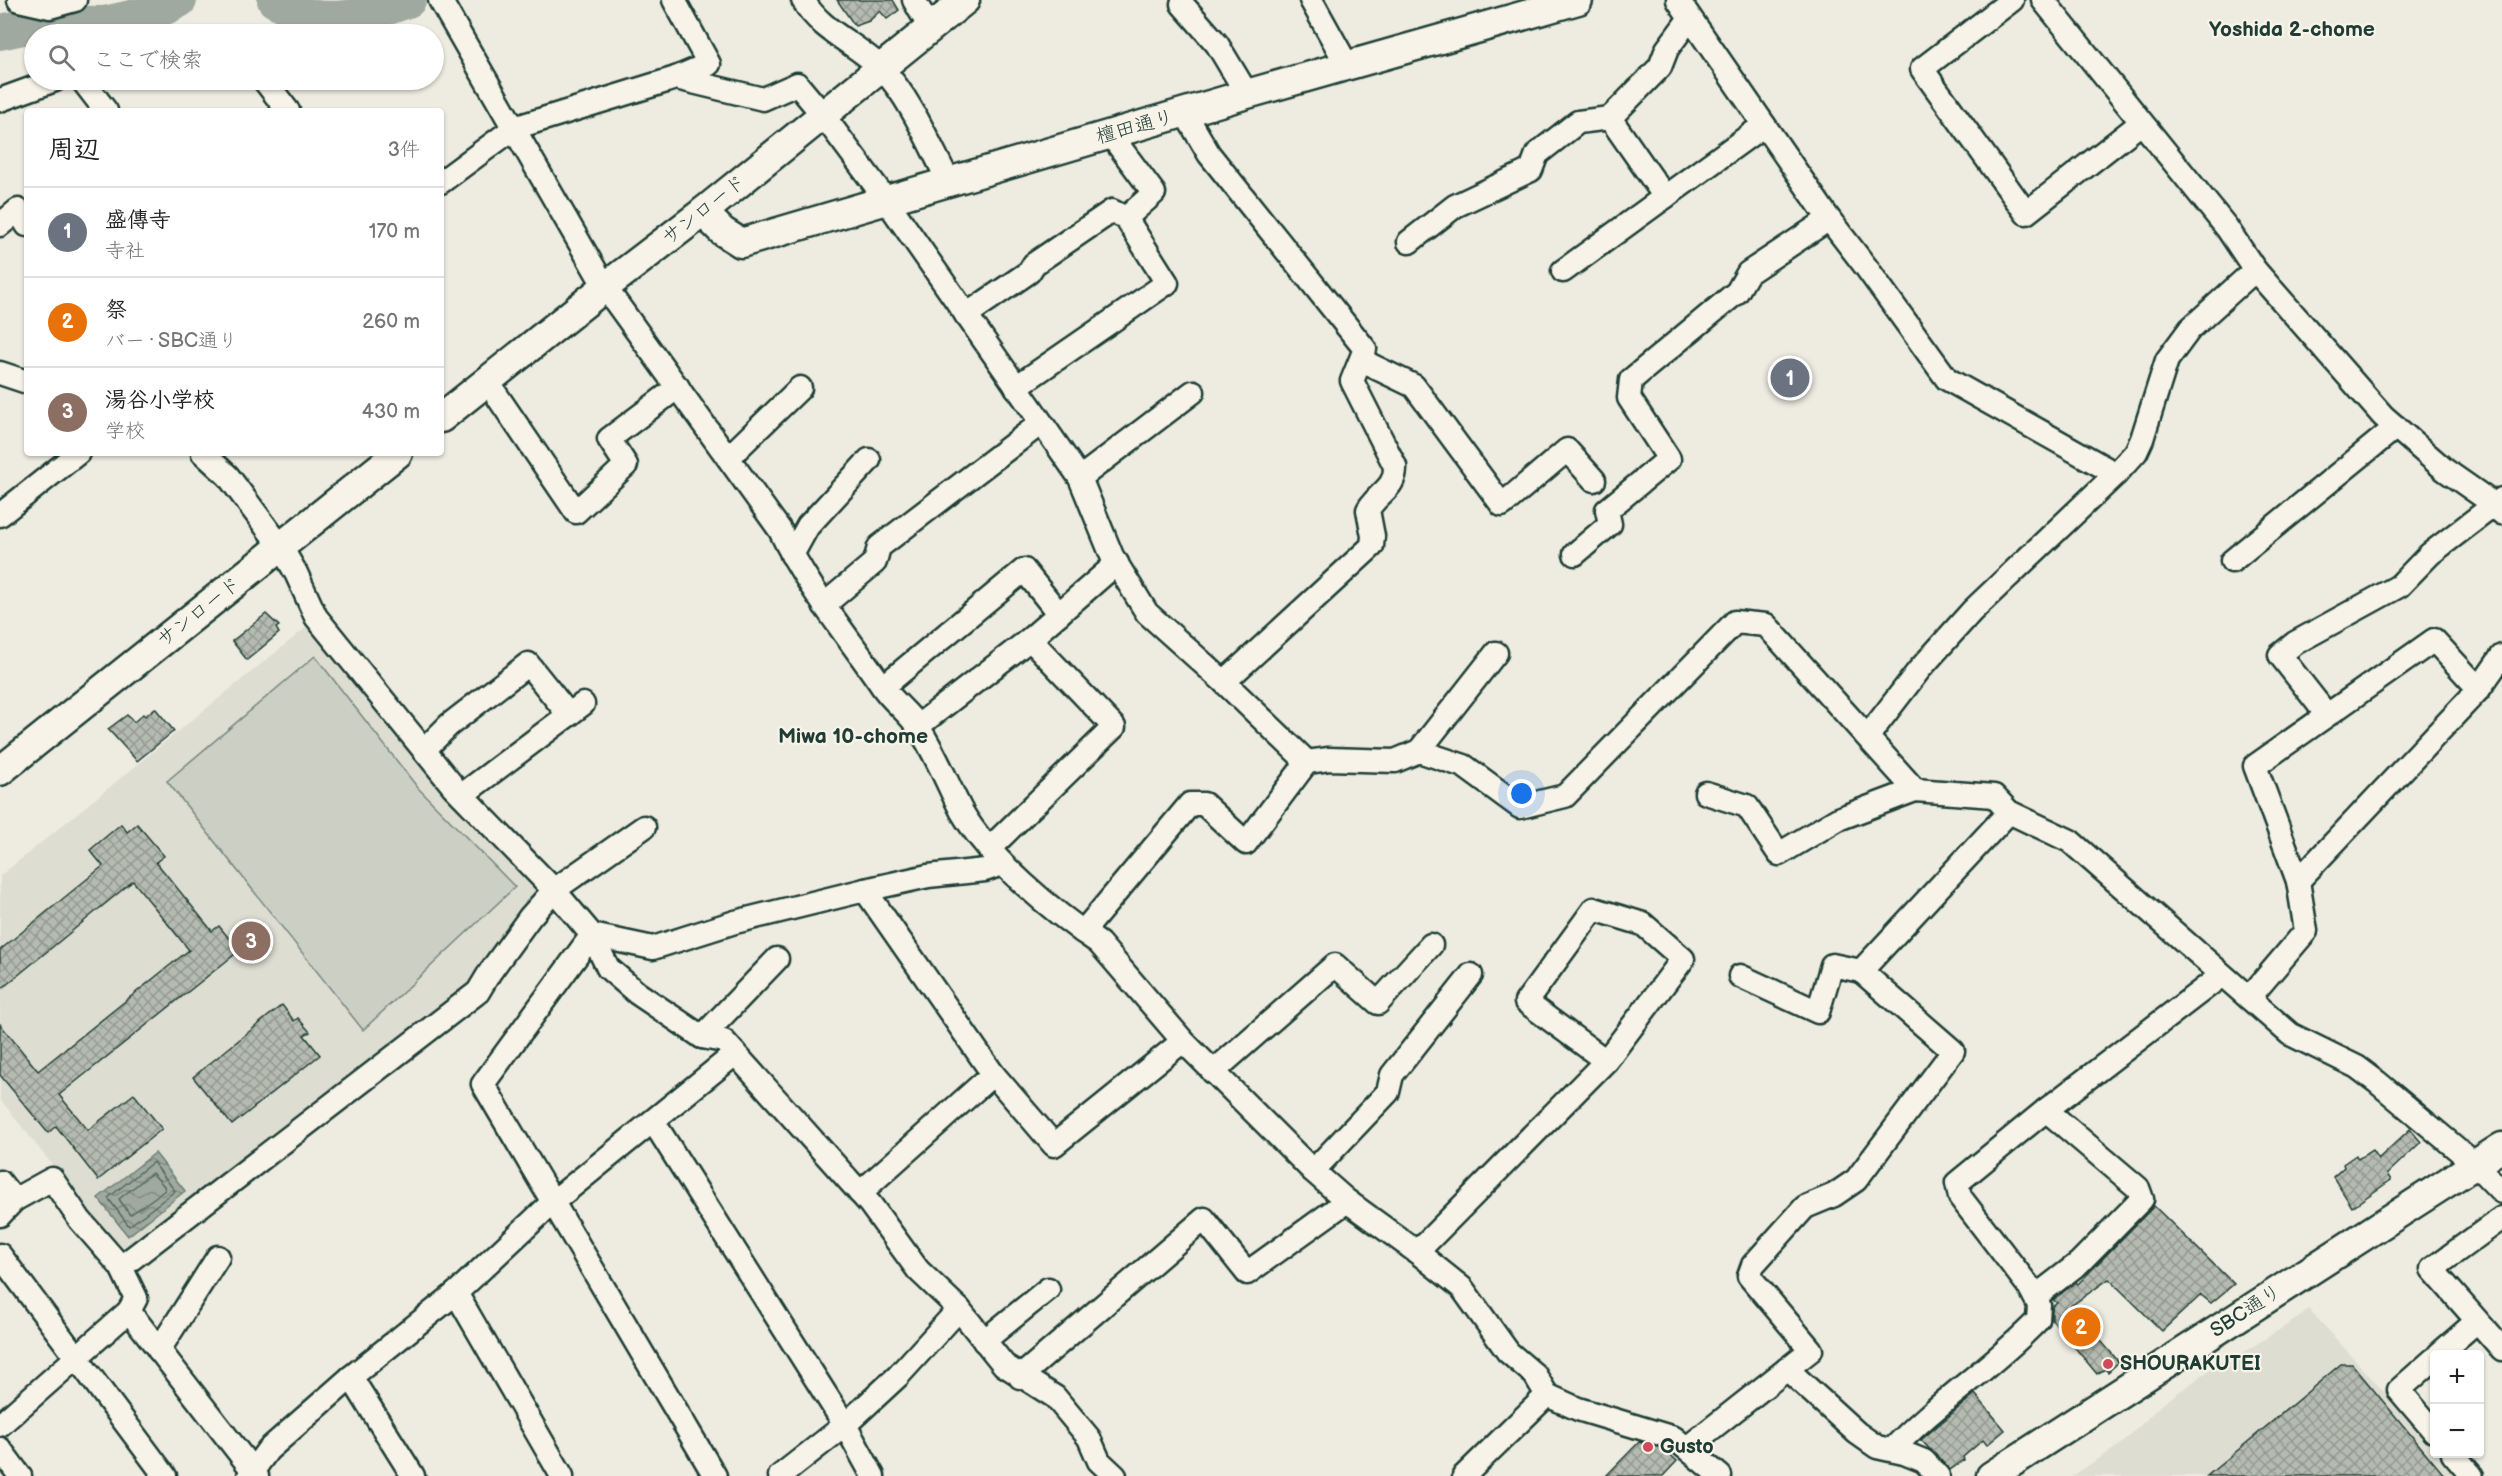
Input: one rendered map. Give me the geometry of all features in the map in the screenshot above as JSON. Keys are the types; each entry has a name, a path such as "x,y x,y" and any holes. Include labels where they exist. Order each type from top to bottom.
{"street":[{"path":"19,0 50,7 75,0"},
{"path":"444,180 514,128 676,78 709,64 674,0"},
{"path":"803,0 811,15 882,68 898,86 949,182"},
{"path":"914,0 930,28"},
{"name":"サンロード","path":"444,416 703,212 965,0"},
{"path":"1311,0 1347,65"},
{"name":"檀田通り","path":"703,212 722,231 741,243 1246,94 1578,0"},
{"path":"2012,0 1922,69 2026,213 2141,123"},
{"path":"2043,0 2227,228 2255,270 2361,392 2396,427 2445,470 2500,506 2430,554 2399,586 2295,643 2280,655 2327,716"},
{"path":"1184,1 1217,44 1246,94"},
{"path":"442,5 605,287 780,530 792,555 824,605 871,667 883,687 918,726 964,814 996,857 1083,932 1100,943 1183,1041 1312,1171 1347,1201 1462,1288 1508,1352 1535,1375 1547,1395 1578,1409 1674,1438 1720,1476"},
{"path":"1409,242 1455,206 1531,170 1537,154 1578,122 1610,118 1660,67 1684,9"},
{"path":"1684,9 1829,219 1947,378 2115,474"},
{"path":"676,78 763,99 797,84 887,201 1080,478 1117,563 1147,613 1224,682 1307,762"},
{"path":"0,100 28,90"},
{"path":"90,90 104,108"},
{"path":"272,90 286,108"},
{"path":"1185,113 1216,163 1365,349 1352,381 1395,466 1395,478 1392,484 1374,499 1368,510 1373,536 1372,546 1224,682"},
{"path":"1610,118 1665,197"},
{"path":"1563,271 1764,125"},
{"path":"1110,134 1154,193 1126,218"},
{"path":"0,225 18,210 24,220"},
{"path":"966,315 1029,272 1034,264 1112,211 1126,218 1167,283 1016,387"},
{"path":"1575,554 1610,524 1607,510 1669,459 1629,398 1631,380 1737,292 1748,273 1829,219"},
{"path":"1868,736 1919,670 1972,611 2136,452 2167,360 2190,329 2255,270"},
{"path":"1362,361 1414,386 1502,505 1567,450 1594,480"},
{"path":"0,373 24,381"},
{"path":"487,381 576,512 626,465 609,439 678,387"},
{"path":"729,458 800,388"},
{"path":"1080,478 1193,392"},
{"path":"824,605 875,562 879,547 1041,423"},
{"path":"2232,561 2396,427"},
{"path":"0,515 74,456"},
{"path":"206,456 228,476 281,547 316,617 462,795 554,890 592,935 608,968 637,993 702,1037 724,1041 860,1193 918,1270 959,1308 1004,1365 1055,1397 1089,1438 1099,1461 1115,1476"},
{"name":"サンロード","path":"0,771 394,456"},
{"path":"792,555 808,526 869,460"},
{"path":"918,726 1030,639 1117,563"},
{"path":"883,687 1024,570 1059,614"},
{"path":"1419,751 1464,766 1520,807 1565,796 1735,622 1766,625 1915,790"},
{"path":"592,935 653,948 735,922 865,890 928,876 985,870 1114,728 1030,639"},
{"path":"2249,998 2306,931 2298,881 2255,766 2434,640 2479,689"},
{"path":"1083,932 1190,804 1204,804 1246,843 1307,762 1329,759 1395,761 1419,751 1496,653"},
{"path":"2298,881 2479,689 2502,656"},
{"path":"424,750 449,725 528,664 576,710 462,795"},
{"path":"1706,793 1747,806 1779,854 1838,819 1915,790 1994,796 2009,812 2070,840 2290,1034 2364,1072 2475,1164 2502,1192"},
{"path":"1861,971 2009,812"},
{"path":"121,1267 478,992 530,917 554,890 644,827"},
{"path":"865,890 993,1074 1054,1145 1183,1041"},
{"path":"1417,1252 1606,1061 1683,959 1643,924 1594,909 1526,1002 1606,1061"},
{"path":"592,935 483,1084 715,1476"},
{"path":"1213,1072 1335,965 1378,1003 1431,945"},
{"path":"702,1037 777,959"},
{"path":"1687,1448 1811,1350 1749,1276 1753,1265 1805,1207 1834,1195 1856,1180 1953,1051 1861,971 1832,965 1818,1012 1740,976"},
{"path":"1312,1171 1388,1092 1392,1075 1471,975"},
{"path":"1892,1450 1947,1399 2015,1344 2038,1320 2039,1305 2035,1297 1960,1197 1957,1183 2046,1110 2222,975"},
{"path":"129,1311 253,1474 268,1450 351,1377 456,1293 554,1202 735,1054"},
{"path":"860,1193 993,1074"},
{"path":"2035,1297 2079,1263 2142,1199 2138,1188 2046,1110"},
{"path":"653,1121 845,1425 873,1476"},
{"name":"SBC通り","path":"1991,1476 2502,1147"},
{"path":"0,1182 7,1208 52,1179 80,1220 121,1267 136,1298 129,1311 0,1425"},
{"path":"1020,1377 1204,1219 1247,1273 1347,1201"},
{"path":"2502,1218 2432,1269 2502,1349"},
{"path":"0,1255 165,1476"},
{"path":"159,1350 218,1257"},
{"path":"984,1341 1048,1289"},
{"path":"456,1293 562,1476"},
{"path":"780,1476 845,1425 898,1376 959,1308"},
{"path":"2444,1350 2477,1321"},
{"path":"2430,1363 2399,1390 2430,1426"},
{"path":"1787,1369 1857,1433 1877,1448 1892,1450 1924,1461 1938,1476"},
{"path":"351,1377 413,1476"},
{"path":"1464,1476 1547,1395"},
{"path":"0,1449 20,1476"},
{"path":"2456,1458 2472,1476"}],"shaded area":[{"path":"308,626 422,769 537,889 467,992 130,1254 109,1245 57,1171 0,1099 0,876"},
{"path":"315,656 418,788 515,887 363,1030 167,781"},
{"path":"2308,1308 2430,1443 2430,1458 2444,1458 2460,1476 2072,1476 2120,1445 2161,1405 2222,1361 2225,1364 2301,1316"}],"water":[{"path":"155,1153 185,1191 128,1236 98,1198"}],"building":[{"path":"837,0 893,0 899,10 887,19 880,11 869,21 855,26"},
{"path":"266,614 279,626 276,628 279,633 247,660 232,641"},
{"path":"155,708 174,731 137,761 108,729 127,715 134,722"},
{"path":"121,824 127,832 137,824 164,856 156,862 212,931 219,926 239,951 59,1095 88,1130 134,1094 162,1129 98,1180 56,1126 48,1133 0,1075 0,1024 38,1071 189,950 133,881 0,990 0,950 103,866 90,850"},
{"path":"282,1005 294,1021 298,1018 310,1032 304,1035 320,1055 232,1125 193,1077"},
{"path":"2410,1129 2421,1142 2387,1174 2391,1180 2352,1207 2333,1177 2344,1167 2343,1164 2356,1155 2358,1159 2372,1150 2378,1159"},
{"path":"2154,1206 2234,1284 2211,1303 2201,1295 2162,1331 2109,1279 2071,1306 2119,1362 2108,1372 2105,1369 2097,1374 2052,1320 2052,1307 2057,1303 2053,1300 2076,1282 2078,1284"},
{"path":"2341,1364 2352,1364 2445,1476 2207,1476"},
{"path":"1975,1394 2005,1430 1987,1445 1983,1440 1963,1457 1964,1460 1950,1470 1921,1440"},
{"name":"Gusto","path":"1639,1442 1664,1449 1677,1461 1663,1476 1606,1476"}],"waterway":[{"path":"104,24 153,13 179,0"},
{"path":"275,0 304,15 333,19 372,12 408,0"},
{"path":"38,24 104,24"},
{"path":"0,32 24,27"}],"place":[{"name":"盛傳寺","path":"1790,378"},
{"name":"湯谷小学校","path":"251,941"},
{"name":"祭","path":"2081,1327"},
{"name":"SHOURAKUTEI","path":"2108,1364"},
{"name":"Gusto","path":"1648,1447"}],"district":[{"name":"Yoshida 2-chome","path":"2292,29"},
{"name":"Miwa 10-chome","path":"853,736"}]}
